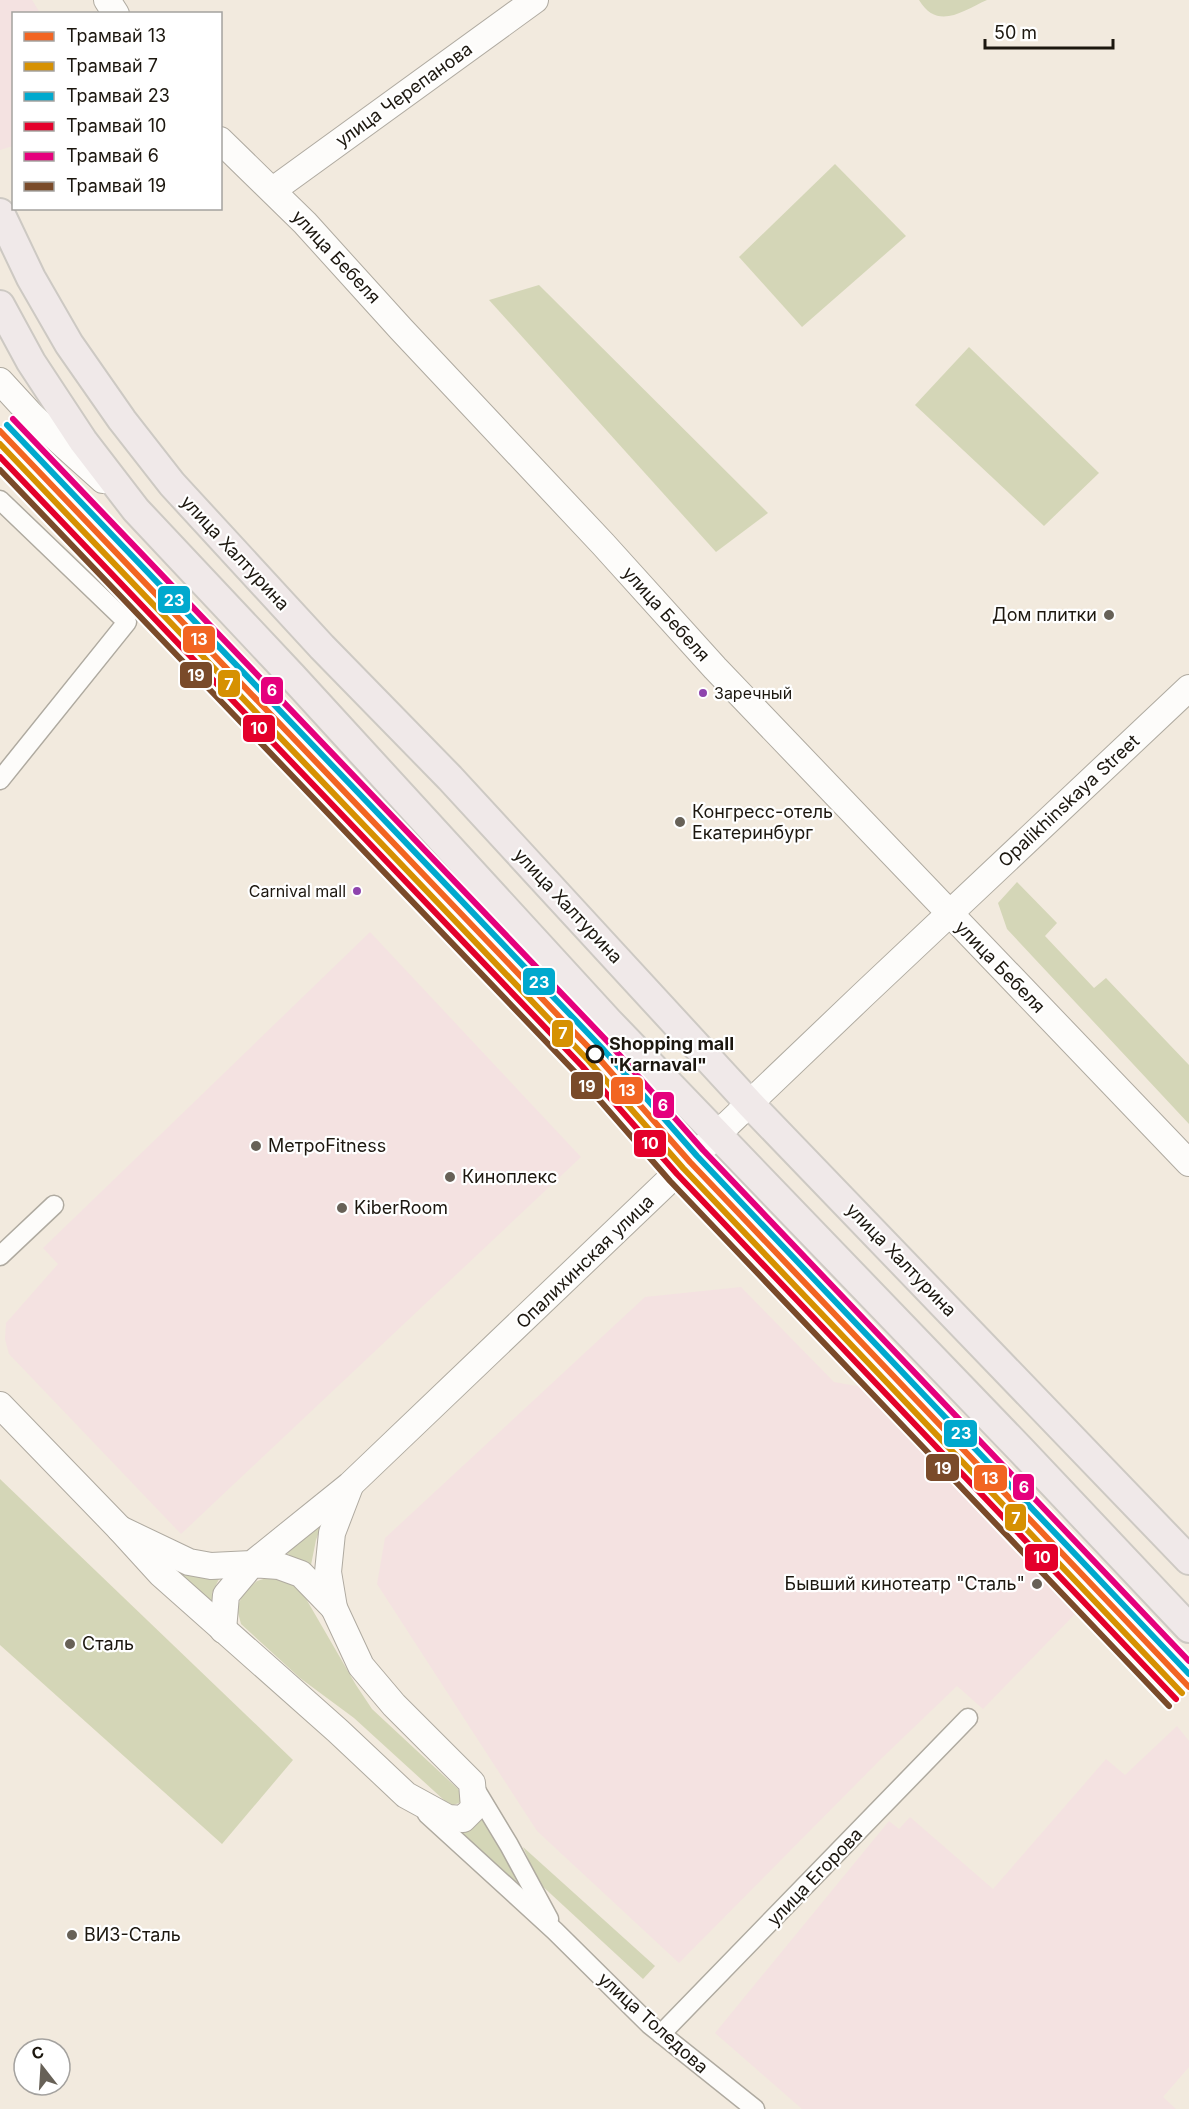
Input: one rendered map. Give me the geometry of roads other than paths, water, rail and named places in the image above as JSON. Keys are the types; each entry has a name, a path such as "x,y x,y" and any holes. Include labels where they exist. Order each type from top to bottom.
{"main road":[{"name":"улица Халтурина","path":"0,213 32,278 69,344 122,420 171,484 322,647 450,778 751,1105 1189,1560"},
{"path":"0,305 31,362 83,441 136,510 292,676 600,1013 1189,1628"}],"street":[{"name":"улица Черепанова","path":"273,190 535,0"},
{"name":"улица Бебеля","path":"222,142 273,190 715,668 1189,1163"},
{"path":"0,381 34,418 136,510"},
{"path":"0,500 127,622 0,780"},
{"name":"Opalikhinskaya Street","path":"950,914 1189,688"},
{"name":"Опалихинская улица","path":"223,1630 226,1595 252,1564 350,1485 950,914"},
{"path":"0,1256 54,1205"},
{"path":"0,1405 161,1574 338,1731 406,1795 448,1818 463,1819 474,1808 472,1784"},
{"path":"350,1485 332,1533 328,1572 334,1608 361,1666 394,1705 472,1784 509,1845 555,1931"},
{"path":"120,1529 189,1562 211,1566 252,1564 279,1566 301,1574 334,1608"},
{"name":"улица Егорова","path":"662,2034 968,1718"},
{"name":"улица Толедова","path":"406,1795 555,1931 662,2034 755,2109"}],"tram line":[{"name":"6","path":"13,419 608,1042 703,1150 1189,1661"},
{"name":"23","path":"7,425 602,1048 697,1156 1189,1674"},
{"name":"13","path":"0,431 595,1054 690,1162 1189,1687"},
{"name":"7","path":"0,444 588,1060 683,1168 1182,1693"},
{"name":"10","path":"0,457 582,1066 677,1174 1176,1699"},
{"name":"19","path":"0,470 575,1072 670,1181 1169,1706"}],"place":[{"name":"Дом плитки","path":"1109,615"},
{"name":"Заречный","path":"703,693"},
{"name":"Конгресс-отель Екатеринбург","path":"680,822"},
{"name":"Carnival mall","path":"357,891"},
{"name":"Shopping mall \"Karnaval\"","path":"595,1054"},
{"name":"МетроFitness","path":"256,1146"},
{"name":"Киноплекс","path":"450,1177"},
{"name":"KiberRoom","path":"342,1208"},
{"name":"Бывший кинотеатр \"Сталь\"","path":"1037,1584"},
{"name":"Сталь","path":"70,1644"},
{"name":"ВИЗ-Сталь","path":"72,1935"}]}
